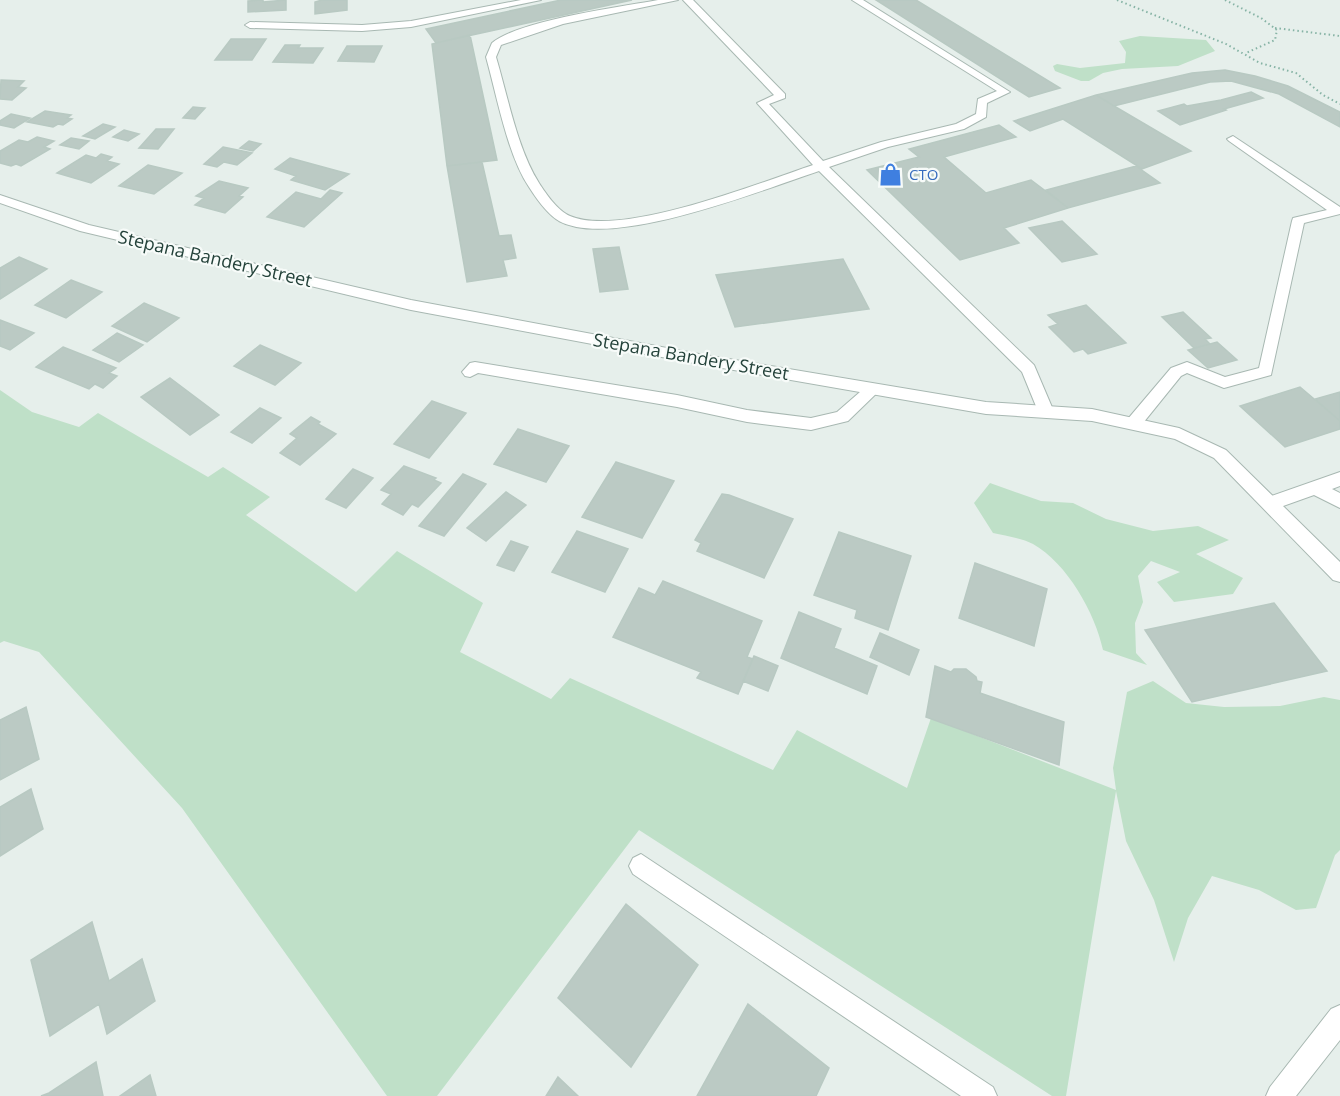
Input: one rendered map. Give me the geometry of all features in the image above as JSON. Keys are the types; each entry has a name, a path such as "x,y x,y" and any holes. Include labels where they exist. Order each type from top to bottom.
{"street":[{"path":"250,25 362,28 411,24 536,0"},
{"path":"673,0 559,22 518,33 497,43 491,57 523,165 545,200 563,218 590,226 638,223 743,193 885,144 960,127 982,115 982,101 1005,92 857,0"},
{"path":"688,0 781,96 762,103 822,167 1029,369 1046,412"},
{"path":"1133,424 1176,372 1187,368 1224,382 1266,371 1298,221 1337,211 1233,140"},
{"name":"Stepana Bandery Street","path":"0,199 85,228 411,305 986,408 1092,416 1179,434 1220,454 1272,503 1340,574"},
{"path":"470,372 476,367 677,401 747,416 811,424 842,417 873,389"},
{"path":"1272,503 1340,479"},
{"path":"1315,488 1340,501"},
{"path":"641,866 984,1096"},
{"path":"1279,1096 1340,1018"}],"path":[{"path":"1117,0 1246,53 1260,63 1296,73 1323,95 1340,104"},
{"path":"1225,0 1261,18 1275,28 1340,36"},
{"path":"1246,53 1275,40 1277,30 1275,28"}],"green space":[{"path":"1140,36 1206,40 1215,51 1178,66 1122,69 1103,73 1089,81 1081,81 1055,71 1053,66 1057,64 1080,68 1125,63 1126,52 1119,41"},
{"path":"0,390 32,412 79,427 98,413 208,477 223,467 270,497 246,515 356,592 397,551 483,603 460,652 551,699 570,678 773,770 797,730 907,788 931,718 1116,790 1113,768 1127,692 1153,681 1186,703 1224,707 1280,706 1324,697 1340,700 1340,850 1335,855 1316,908 1296,910 1259,890 1212,876 1188,918 1174,962 1154,900 1126,841 1116,791 1066,1096 1052,1096 639,830 437,1096 387,1096 182,808 39,652 4,641 0,643"},
{"path":"990,483 1041,501 1073,503 1106,519 1153,531 1198,526 1229,540 1196,554 1243,578 1233,594 1174,602 1157,582 1180,572 1151,561 1138,576 1143,602 1135,623 1136,653 1147,665 1103,650 1086,605 1078,590 1057,563 1029,542 993,533 974,503"}],"building":[{"path":"263,0 263,2 286,0 286,10 248,12 248,1"},
{"path":"347,0 347,10 315,14 315,2"},
{"path":"561,0 632,0 436,43 426,29"},
{"path":"876,0 916,0 1060,88 1029,97"},
{"path":"470,35 497,160 447,166 432,44"},
{"path":"231,39 266,39 252,60 215,60"},
{"path":"285,45 300,45 298,48 323,48 313,63 273,62"},
{"path":"347,46 382,46 374,62 338,61"},
{"path":"1225,70 1288,86 1340,112 1340,127 1279,94 1231,81 1210,82 1114,106 1096,95 1192,73"},
{"path":"1,80 24,81 18,87 26,88 12,100 0,99"},
{"path":"1251,92 1263,98 1180,125 1158,111 1184,104 1187,106 1221,100"},
{"path":"1096,95 1191,151 1142,169 1063,119 1030,131 1014,121"},
{"path":"193,107 205,108 195,119 183,118"},
{"path":"45,111 71,115 67,118 72,119 63,125 58,124 53,127 27,122"},
{"path":"11,114 30,118 14,128 0,125 0,121"},
{"path":"103,124 115,127 95,139 83,136"},
{"path":"999,125 1016,137 944,157 986,193 1031,180 1068,208 1004,228 1019,243 960,260 867,170 919,157 909,149"},
{"path":"156,129 174,129 158,149 139,148"},
{"path":"124,130 139,134 128,141 113,137"},
{"path":"37,137 54,141 44,147 50,149 21,166 0,163 0,151 19,140 28,142"},
{"path":"71,138 89,141 79,149 60,145"},
{"path":"249,141 261,144 253,151 240,148"},
{"path":"223,147 252,153 237,165 224,162 217,167 204,164"},
{"path":"101,154 112,157 107,161 119,164 91,183 57,173 86,155 96,158"},
{"path":"290,158 349,174 325,190 291,180 296,176 275,169"},
{"path":"482,162 499,236 511,235 516,258 503,260 507,276 467,282 447,166"},
{"path":"148,165 182,173 154,194 119,186"},
{"path":"1136,166 1160,183 1068,208 1046,190"},
{"path":"219,181 248,188 239,196 243,197 225,213 195,205 204,198 196,196"},
{"path":"330,190 342,193 304,227 267,217 296,192 321,199"},
{"path":"1062,221 1097,254 1062,262 1029,228"},
{"path":"619,247 628,289 600,292 593,249"},
{"path":"19,257 47,269 0,299 0,268"},
{"path":"843,259 869,309 735,327 716,275"},
{"path":"71,280 102,292 66,318 35,305"},
{"path":"144,303 179,318 147,342 112,326"},
{"path":"1086,305 1126,343 1088,354 1083,349 1074,352 1049,327 1058,324 1048,315"},
{"path":"1183,312 1211,338 1205,339 1210,344 1194,348 1162,317"},
{"path":"0,320 34,333 10,350 0,346"},
{"path":"117,333 143,345 119,362 93,350"},
{"path":"1217,342 1237,360 1208,368 1188,350"},
{"path":"260,345 301,363 275,385 234,366"},
{"path":"63,347 116,368 109,373 117,376 103,388 95,384 89,389 36,367"},
{"path":"170,378 219,415 190,435 141,397"},
{"path":"1300,387 1340,421 1340,429 1285,447 1240,406"},
{"path":"1340,392 1340,421 1315,399"},
{"path":"432,401 466,413 429,458 394,444"},
{"path":"260,408 281,418 252,443 231,432"},
{"path":"311,417 320,422 318,424 336,434 300,465 280,453 297,438 290,434"},
{"path":"518,429 569,446 546,482 494,464"},
{"path":"616,462 674,481 642,538 582,517"},
{"path":"404,466 436,478 434,480 441,483 418,507 412,504 403,515 382,504 391,494 381,490"},
{"path":"353,469 373,478 346,508 326,499"},
{"path":"463,474 486,484 444,536 419,526"},
{"path":"506,492 526,505 486,541 467,528"},
{"path":"722,494 793,519 764,578 697,551 701,543 695,540"},
{"path":"577,531 628,549 605,592 552,572"},
{"path":"839,532 911,556 888,630 855,618 857,610 814,595"},
{"path":"511,541 528,547 514,571 497,565"},
{"path":"975,563 1047,589 1034,646 959,618"},
{"path":"663,581 762,621 747,657 753,659 738,694 697,678 701,672 613,637 639,588 655,595"},
{"path":"1274,603 1327,671 1192,702 1145,630"},
{"path":"799,612 841,629 834,648 877,666 867,694 781,658"},
{"path":"880,633 919,650 909,675 870,657"},
{"path":"754,656 778,666 768,691 743,681"},
{"path":"935,666 951,672 954,669 966,669 976,677 977,681 982,682 980,693 1064,722 1059,765 926,717"},
{"path":"26,707 39,759 0,780 0,720"},
{"path":"31,789 43,829 0,856 0,807"},
{"path":"626,904 698,965 631,1067 558,998"},
{"path":"92,922 109,981 142,959 155,1001 107,1034 99,1004 50,1036 31,960"},
{"path":"748,1004 829,1068 816,1096 697,1096"},
{"path":"96,1062 103,1096 41,1096 49,1093"},
{"path":"150,1075 156,1096 120,1096"},
{"path":"558,1077 578,1096 546,1096"}],"place":[{"name":"СТО","path":"891,175"}]}
